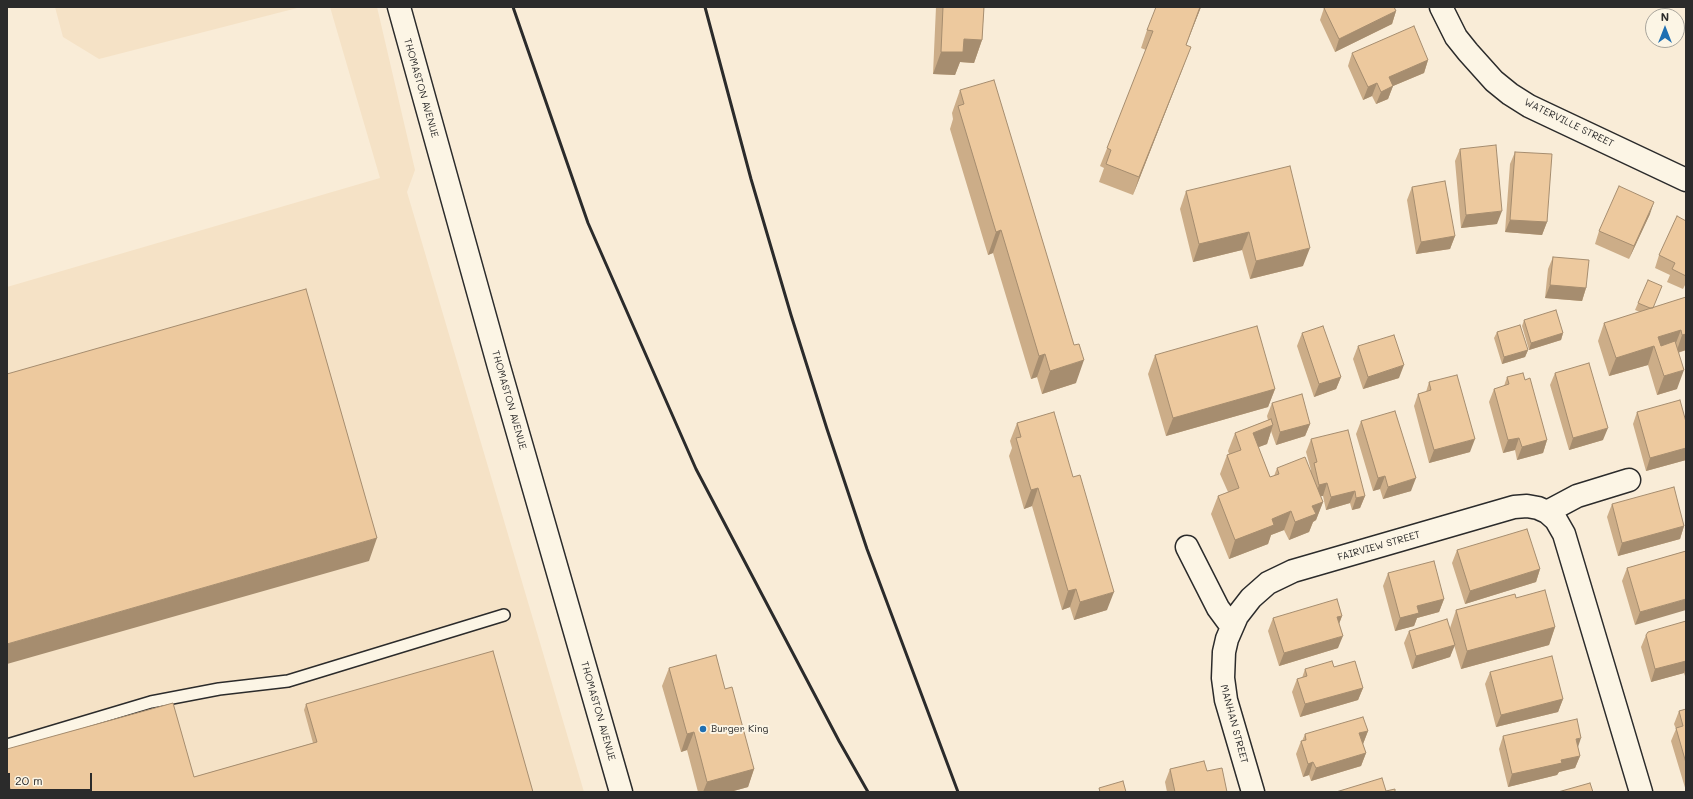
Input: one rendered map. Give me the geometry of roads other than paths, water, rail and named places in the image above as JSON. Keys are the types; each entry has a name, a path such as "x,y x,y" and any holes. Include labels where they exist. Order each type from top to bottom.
{"street":[{"name":"THOMASTON AVENUE","path":"399,7 499,367 621,792"},
{"name":"WATERVILLE STREET","path":"1441,7 1456,37 1494,82 1510,94 1529,106 1686,180"},
{"path":"1629,480 1577,496 1547,512 1560,526 1572,557 1641,792"},
{"name":"FAIRVIEW STREET","path":"1232,627 1242,608 1258,591 1277,578 1293,571 1514,507 1527,506 1538,508 1547,512"},
{"path":"1187,547 1218,608 1232,627"},
{"name":"MANHAN STREET","path":"1232,627 1224,652 1222,678 1224,690 1253,792"}],"lane":[{"path":"7,745 151,702 219,689 288,681 504,615"}],"railway":[{"path":"513,7 588,223 696,469 839,741 868,792"},
{"path":"705,7 751,179 791,315 827,429 867,549 958,792"}],"place":[{"name":"Burger King","path":"703,729"}]}
